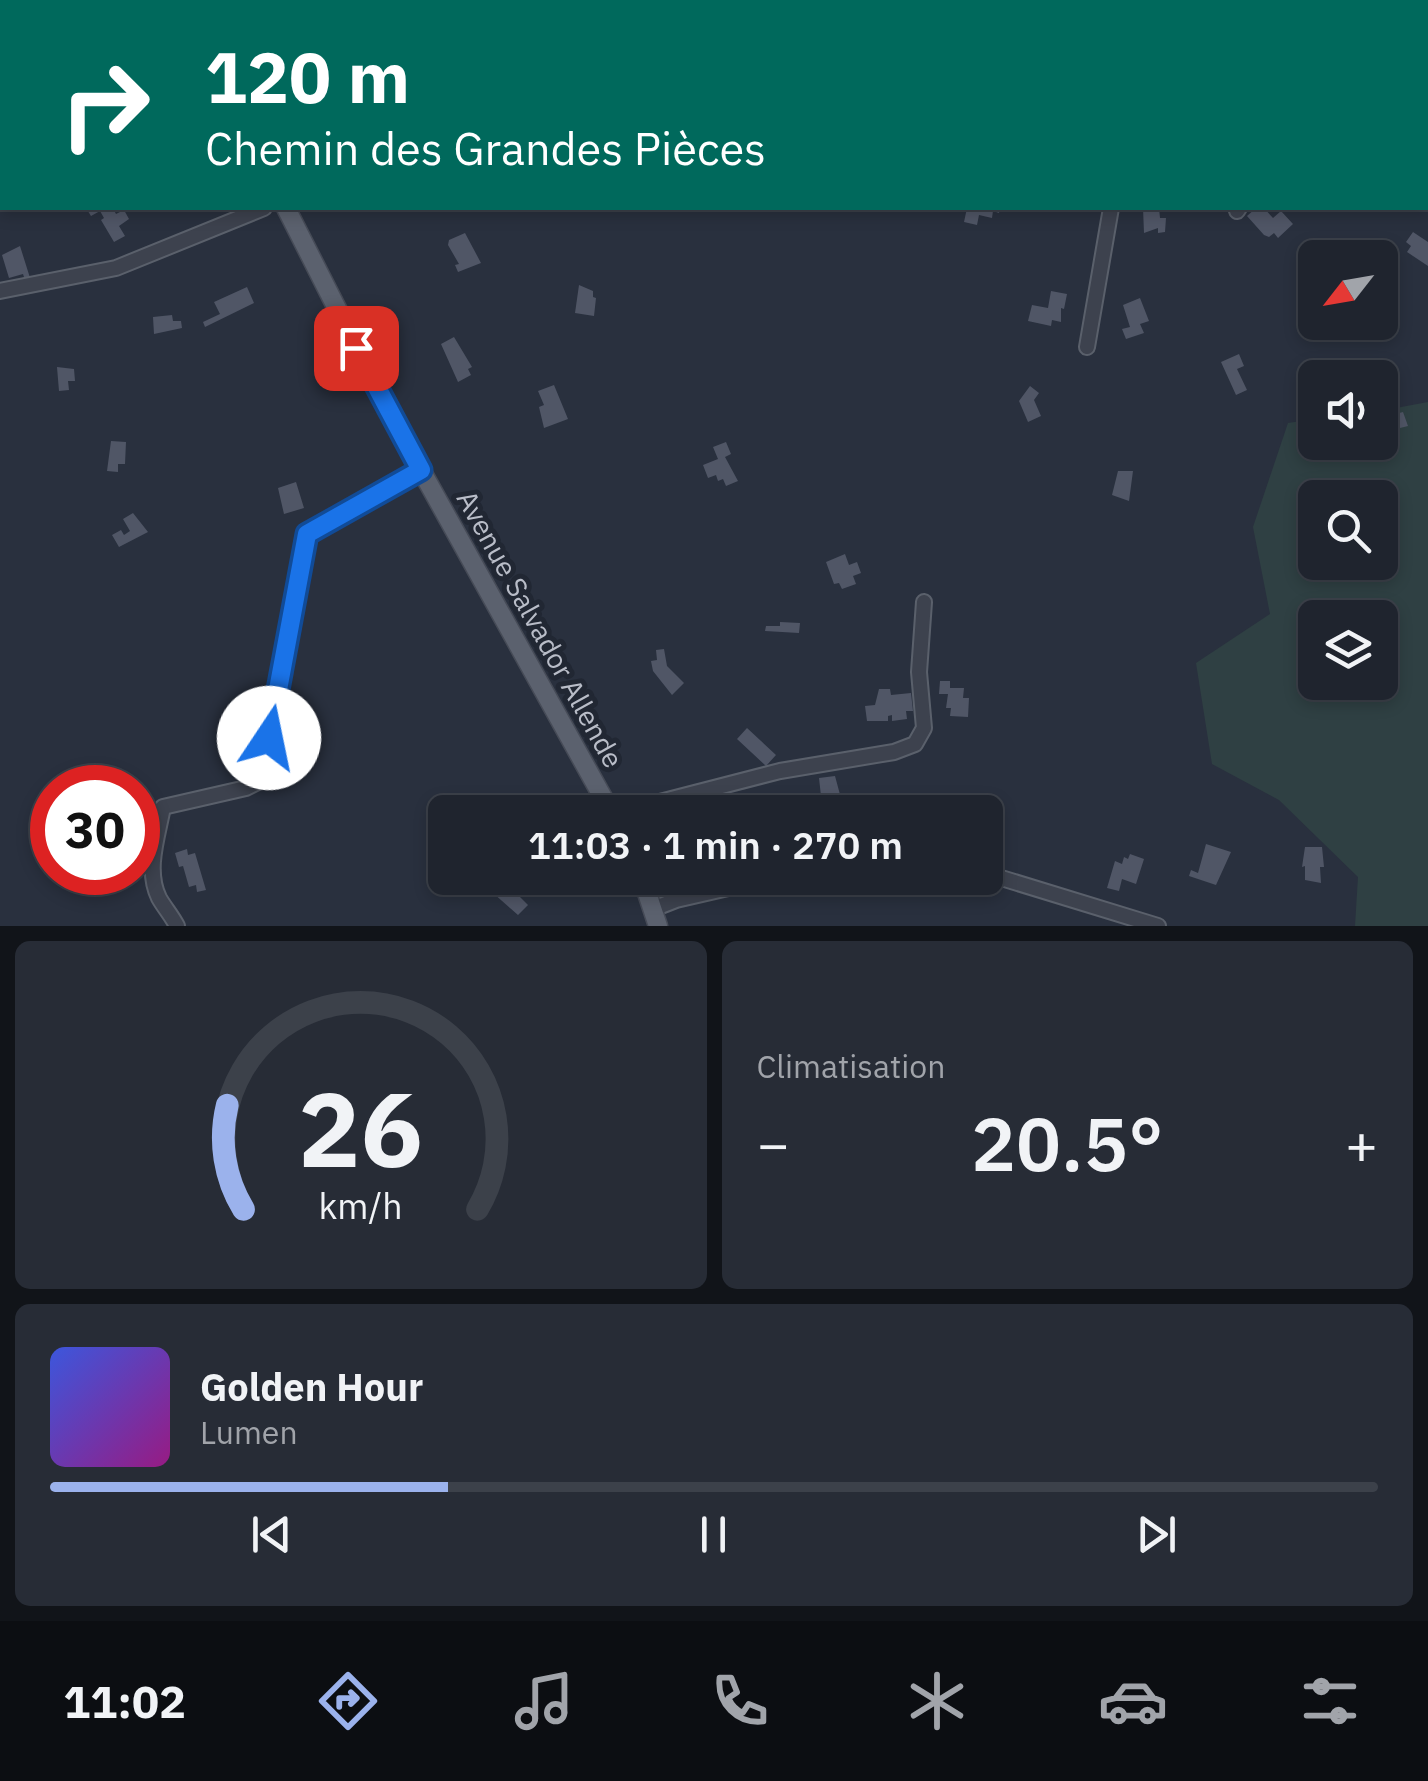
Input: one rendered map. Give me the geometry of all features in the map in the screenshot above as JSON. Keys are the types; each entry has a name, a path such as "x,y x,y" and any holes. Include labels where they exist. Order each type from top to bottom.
{"main road":[{"name":"Avenue Salvador Allende","path":"277,210 309,259"},
{"name":"Avenue Salvador Allende","path":"287,210 421,470 602,795"}],"street":[{"path":"0,291 116,268 259,210"},
{"path":"1087,347 1111,210"},
{"path":"177,926 158,896 154,881 153,863 163,807 246,788 256,783 262,772 307,534 421,470"},
{"path":"688,795 780,771 894,752 915,744 924,728 919,672 924,602"},
{"path":"1003,878 1158,926"},
{"path":"656,918 701,895"}],"shaded area":[{"path":"1428,402 1428,926 1355,926 1358,877 1279,800 1212,764 1196,663 1270,614 1253,527 1288,423 1298,422 1298,460 1398,460 1398,408"}],"building":[{"path":"87,210 114,210 116,214 124,210 129,219 119,226 125,236 114,242 100,211 91,216"},
{"path":"967,210 1000,210 993,211 992,218 979,215 977,225 964,222"},
{"path":"1143,210 1159,210 1160,218 1166,218 1165,232 1158,233 1158,228 1144,233"},
{"path":"1254,210 1266,210 1273,218 1281,211 1293,224 1278,238 1274,233 1269,237 1247,216"},
{"path":"1413,232 1428,242 1428,266 1407,252 1411,246 1406,242"},
{"path":"465,233 481,263 458,272 455,265 459,264 448,245 449,240"},
{"path":"20,246 31,281 26,283 23,274 9,278 2,255"},
{"path":"579,285 593,291 594,316 575,313"},
{"path":"247,287 254,303 205,327 203,322 220,314 214,302"},
{"path":"1051,291 1067,294 1061,322 1052,320 1051,326 1028,321 1032,305 1048,308"},
{"path":"1140,298 1149,321 1140,324 1144,333 1126,339 1122,329 1130,327 1123,305"},
{"path":"172,315 173,321 181,321 182,328 154,334 153,317"},
{"path":"454,337 472,367 468,369 471,375 458,382 441,344"},
{"path":"1239,354 1244,366 1237,369 1247,390 1236,395 1221,362"},
{"path":"57,367 74,369 75,381 68,381 69,390 59,391"},
{"path":"554,385 568,419 544,428 539,407 544,405 538,391"},
{"path":"1030,386 1039,393 1034,400 1041,416 1028,422 1019,401"},
{"path":"1403,412 1408,426 1398,428 1398,413"},
{"path":"111,441 126,442 125,464 118,464 118,472 107,471"},
{"path":"726,442 731,454 725,457 738,481 726,486 716,475 708,478 703,465 718,459 713,447"},
{"path":"1118,471 1133,471 1129,501 1112,495"},
{"path":"296,482 304,508 284,514 278,488"},
{"path":"133,513 148,532 119,547 112,535 130,531 123,519"},
{"path":"845,554 849,565 857,562 861,573 853,576 856,584 842,589 839,583 834,584 826,562"},
{"path":"780,622 800,623 799,633 765,631 766,626 780,626"},
{"path":"664,649 667,666 684,683 672,695 653,671 651,661 657,660 656,650"},
{"path":"940,681 950,681 950,688 964,688 963,698 969,698 968,717 950,716 951,708 946,708 948,694 939,694"},
{"path":"879,689 890,689 891,695 911,693 913,711 906,711 907,719 892,721 892,715 888,721 867,721 865,706 875,705"},
{"path":"747,728 776,755 766,766 737,739"},
{"path":"835,776 840,795 821,795 819,778"},
{"path":"1206,844 1231,852 1216,885 1189,876 1191,870 1198,873"},
{"path":"1305,847 1322,847 1321,883 1305,880"},
{"path":"187,849 188,855 195,853 206,890 197,892 196,885 189,887 183,866 179,867 175,853"},
{"path":"1130,854 1144,859 1136,884 1122,879 1119,891 1107,888 1115,861 1122,864"},
{"path":"495,895 522,895 528,905 518,915"}],"route":[{"path":"269,738 307,534 421,470 356,348"}]}
